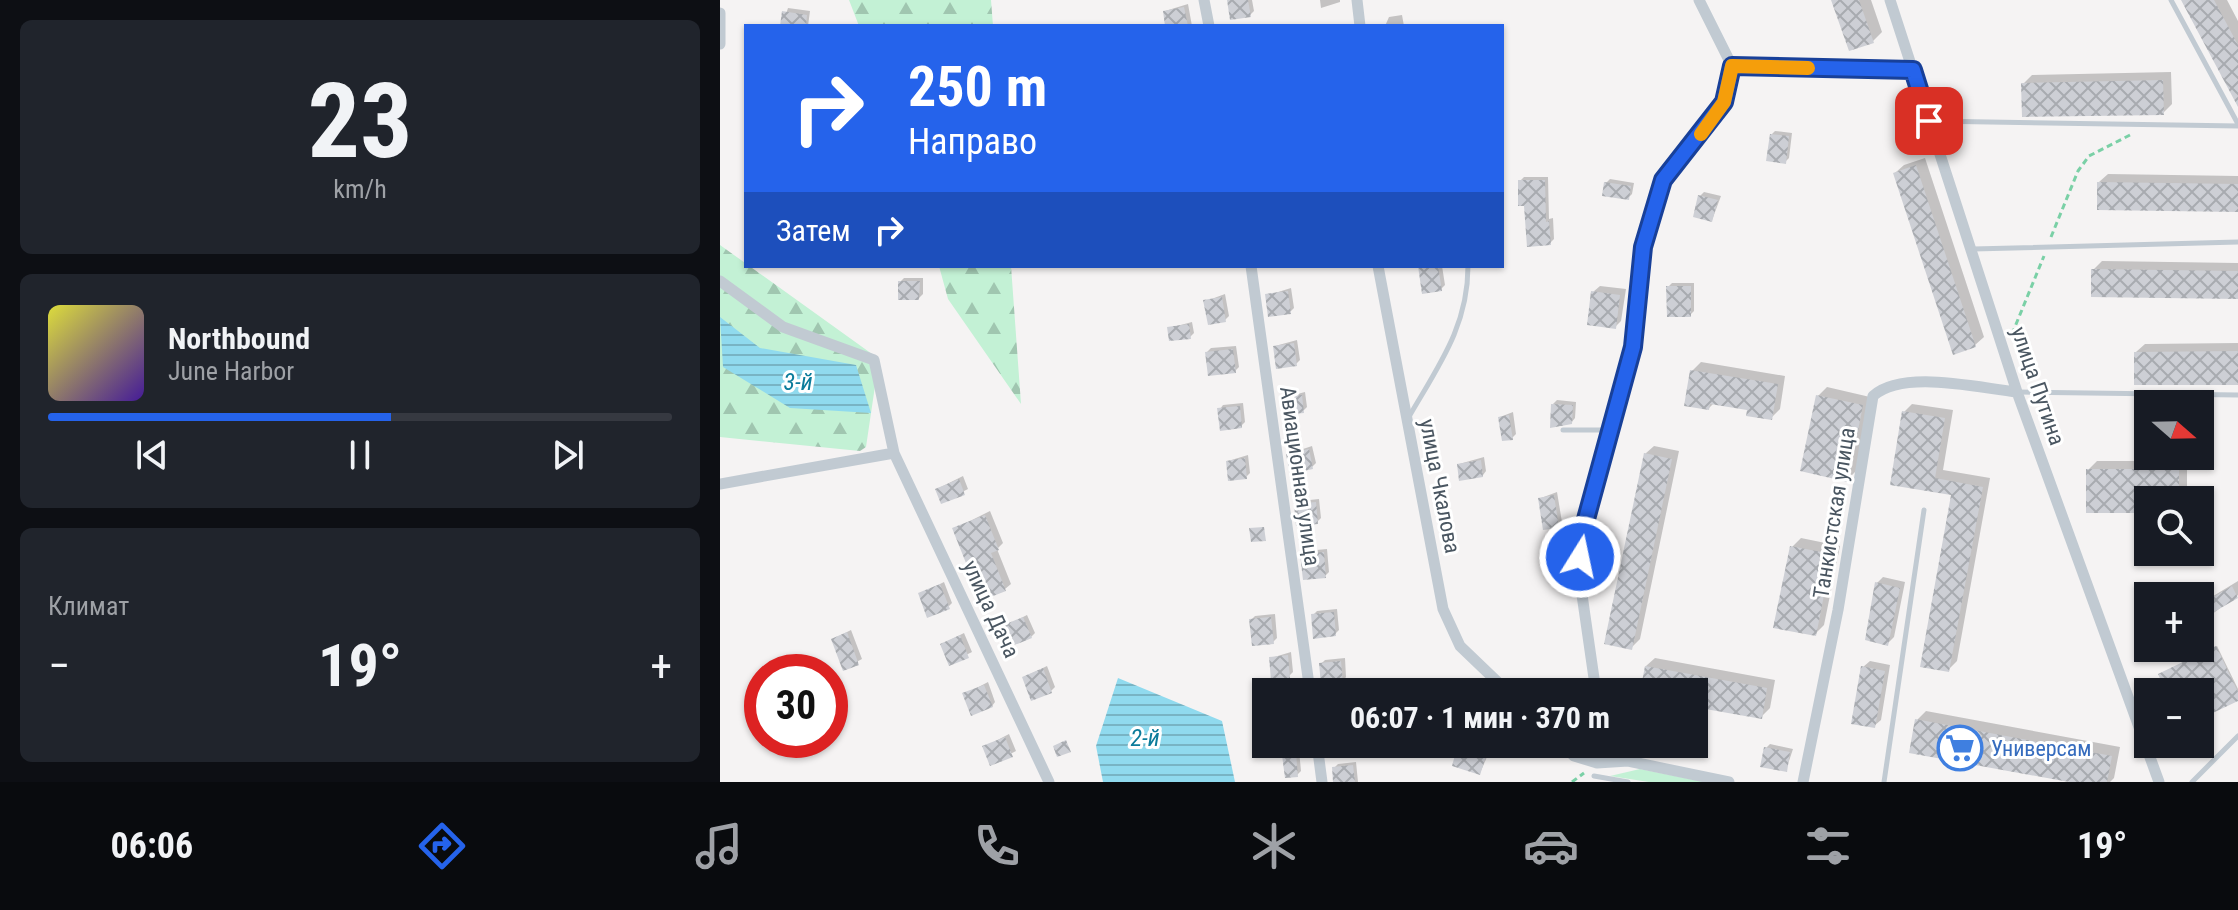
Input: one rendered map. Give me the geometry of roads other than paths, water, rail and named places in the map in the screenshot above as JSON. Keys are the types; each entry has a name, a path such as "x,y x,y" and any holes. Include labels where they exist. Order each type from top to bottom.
{"street":[{"path":"1204,0 1209,24"},
{"path":"1357,0 1360,24"},
{"path":"1594,678 1579,574 1580,541 1633,347 1643,247 1663,180 1724,102 1732,66 1699,0"},
{"name":"улица Путина","path":"1890,0 2017,392 2159,782"},
{"path":"720,13 720,44"},
{"path":"1732,66 1913,70"},
{"name":"Авиационная улица","path":"1251,268 1308,678"},
{"name":"улица Чкалова","path":"1378,268 1443,609 1460,646 1493,678"},
{"name":"улица Дача","path":"720,281 783,327 874,360 894,453 1049,782"},
{"name":"Танкистская улица","path":"1803,782 1841,596 1873,396 1884,386 1908,381 2017,392"},
{"path":"720,484 894,453"},
{"path":"1319,758 1322,782"},
{"path":"1576,758 1595,774 1628,761 1729,782"}],"lane":[{"path":"1929,121 2238,125 2171,0"},
{"path":"1972,249 2238,242"},
{"path":"1407,419 1458,333 1468,292 1468,268"},
{"path":"2017,392 2238,395"},
{"path":"1563,430 1611,430"},
{"path":"1884,782 1924,510"},
{"path":"2192,782 2238,736"},
{"path":"1595,774 1628,782"}],"water":[{"name":"3-й","path":"720,317 760,348 856,365 871,413 790,408 723,367"},
{"name":"2-й","path":"1118,678 1222,721 1235,782 1103,782 1096,746"}],"place":[{"name":"Универсам","path":"1960,748"}]}
